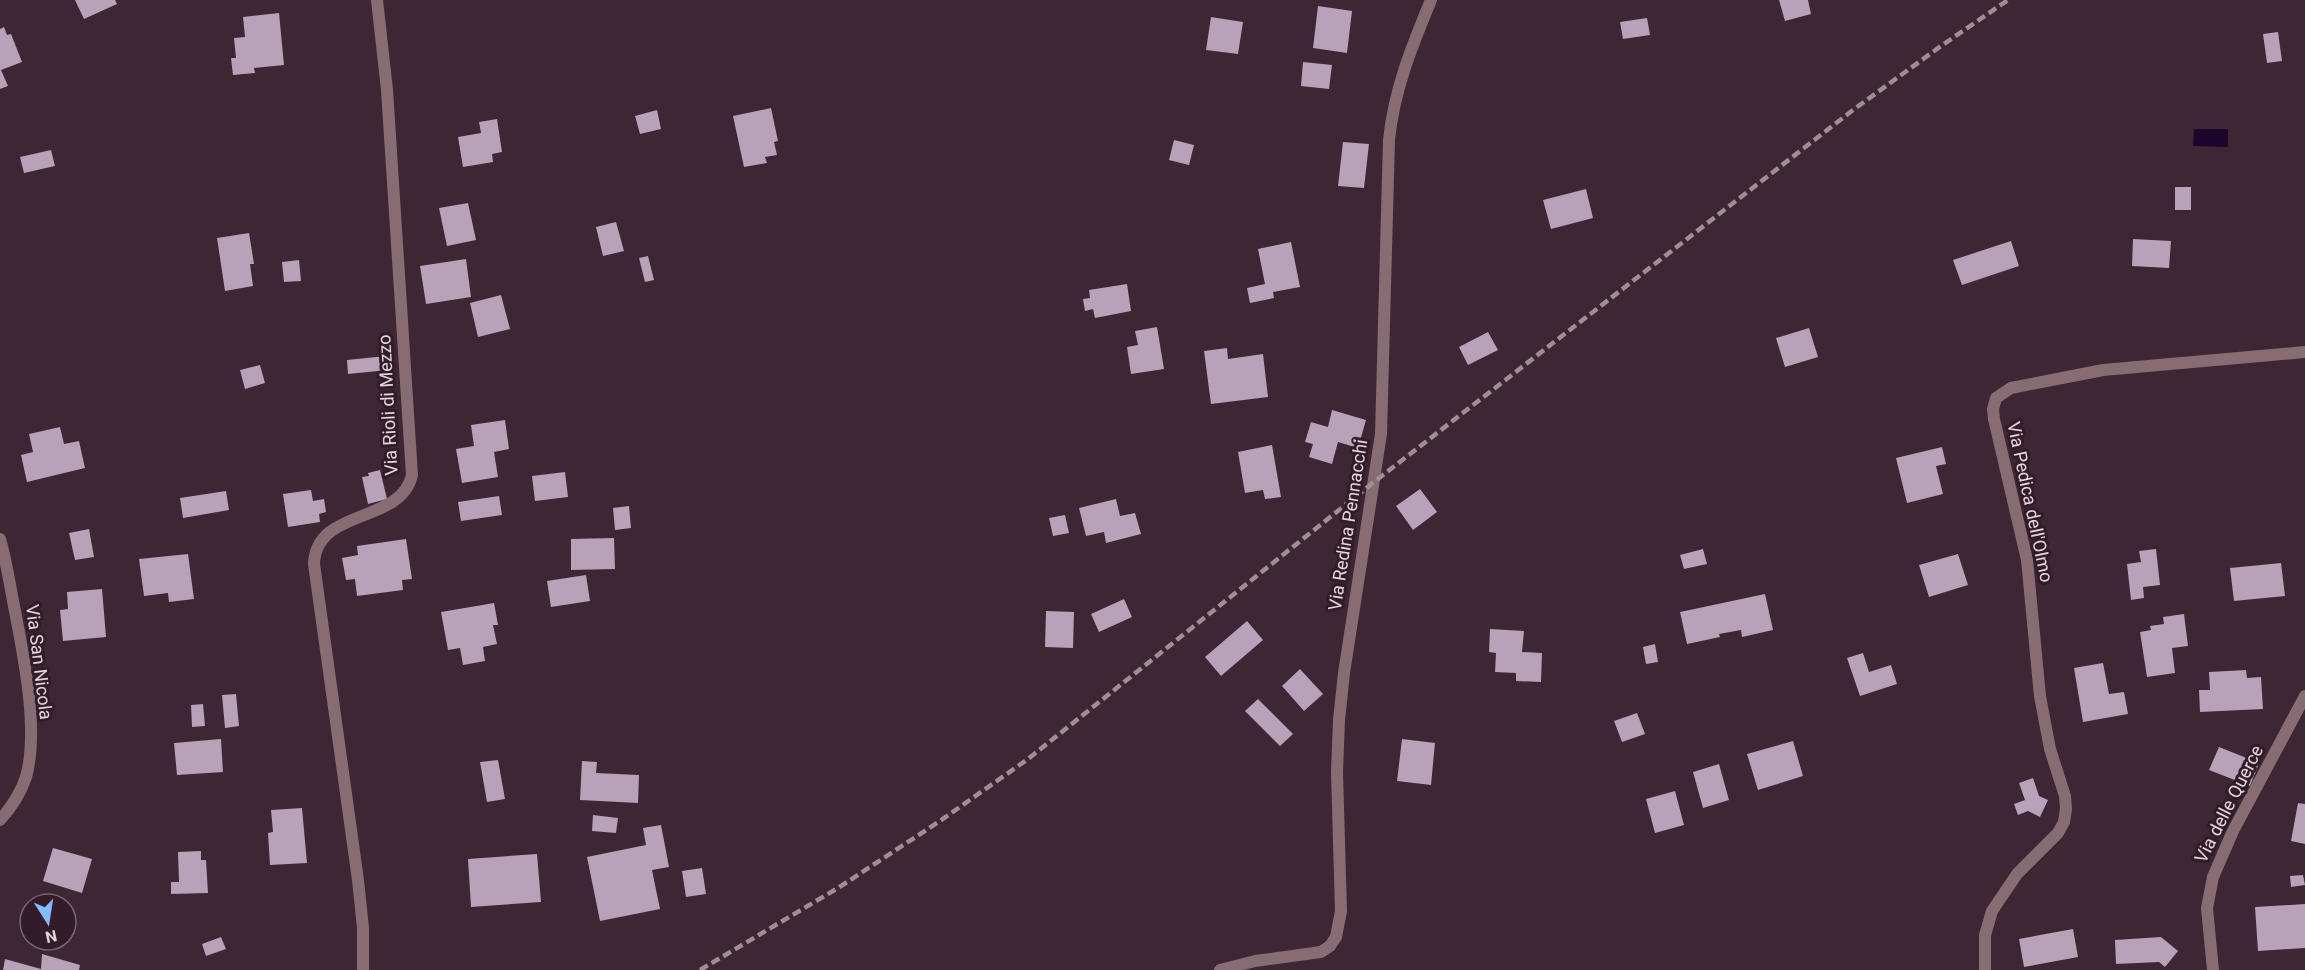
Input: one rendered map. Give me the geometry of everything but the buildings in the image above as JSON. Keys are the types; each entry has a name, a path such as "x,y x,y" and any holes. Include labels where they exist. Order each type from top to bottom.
{"street":[{"name":"Via Rioli di Mezzo","path":"363,970 359,887 314,564 317,549 326,536 346,523 397,501 406,492 412,475 386,81 377,0"},
{"name":"Via Redina Pennacchi","path":"1220,970 1245,962 1321,952 1330,946 1338,930 1341,900 1337,772 1339,720 1344,673 1381,434 1389,140 1399,86 1431,0"},
{"name":"Via Pedica dell'Olmo","path":"1985,970 1985,935 1992,912 2018,874 2058,833 2064,822 2066,809 2065,796 2044,722 2029,572 1994,418 1993,408 1996,398 2006,390 2103,370 2305,352"},
{"name":"Via San Nicola","path":"0,539 25,668 30,726 26,775 13,802 0,820"},
{"name":"Via delle Querce","path":"2213,970 2207,908 2212,877 2233,831 2305,696"}],"shaded area":[{"path":"2194,129 2228,129 2228,147 2193,146"}],"railway":[{"path":"700,970 838,888 940,821 1028,759 1374,482 1853,110 2008,0"}]}
